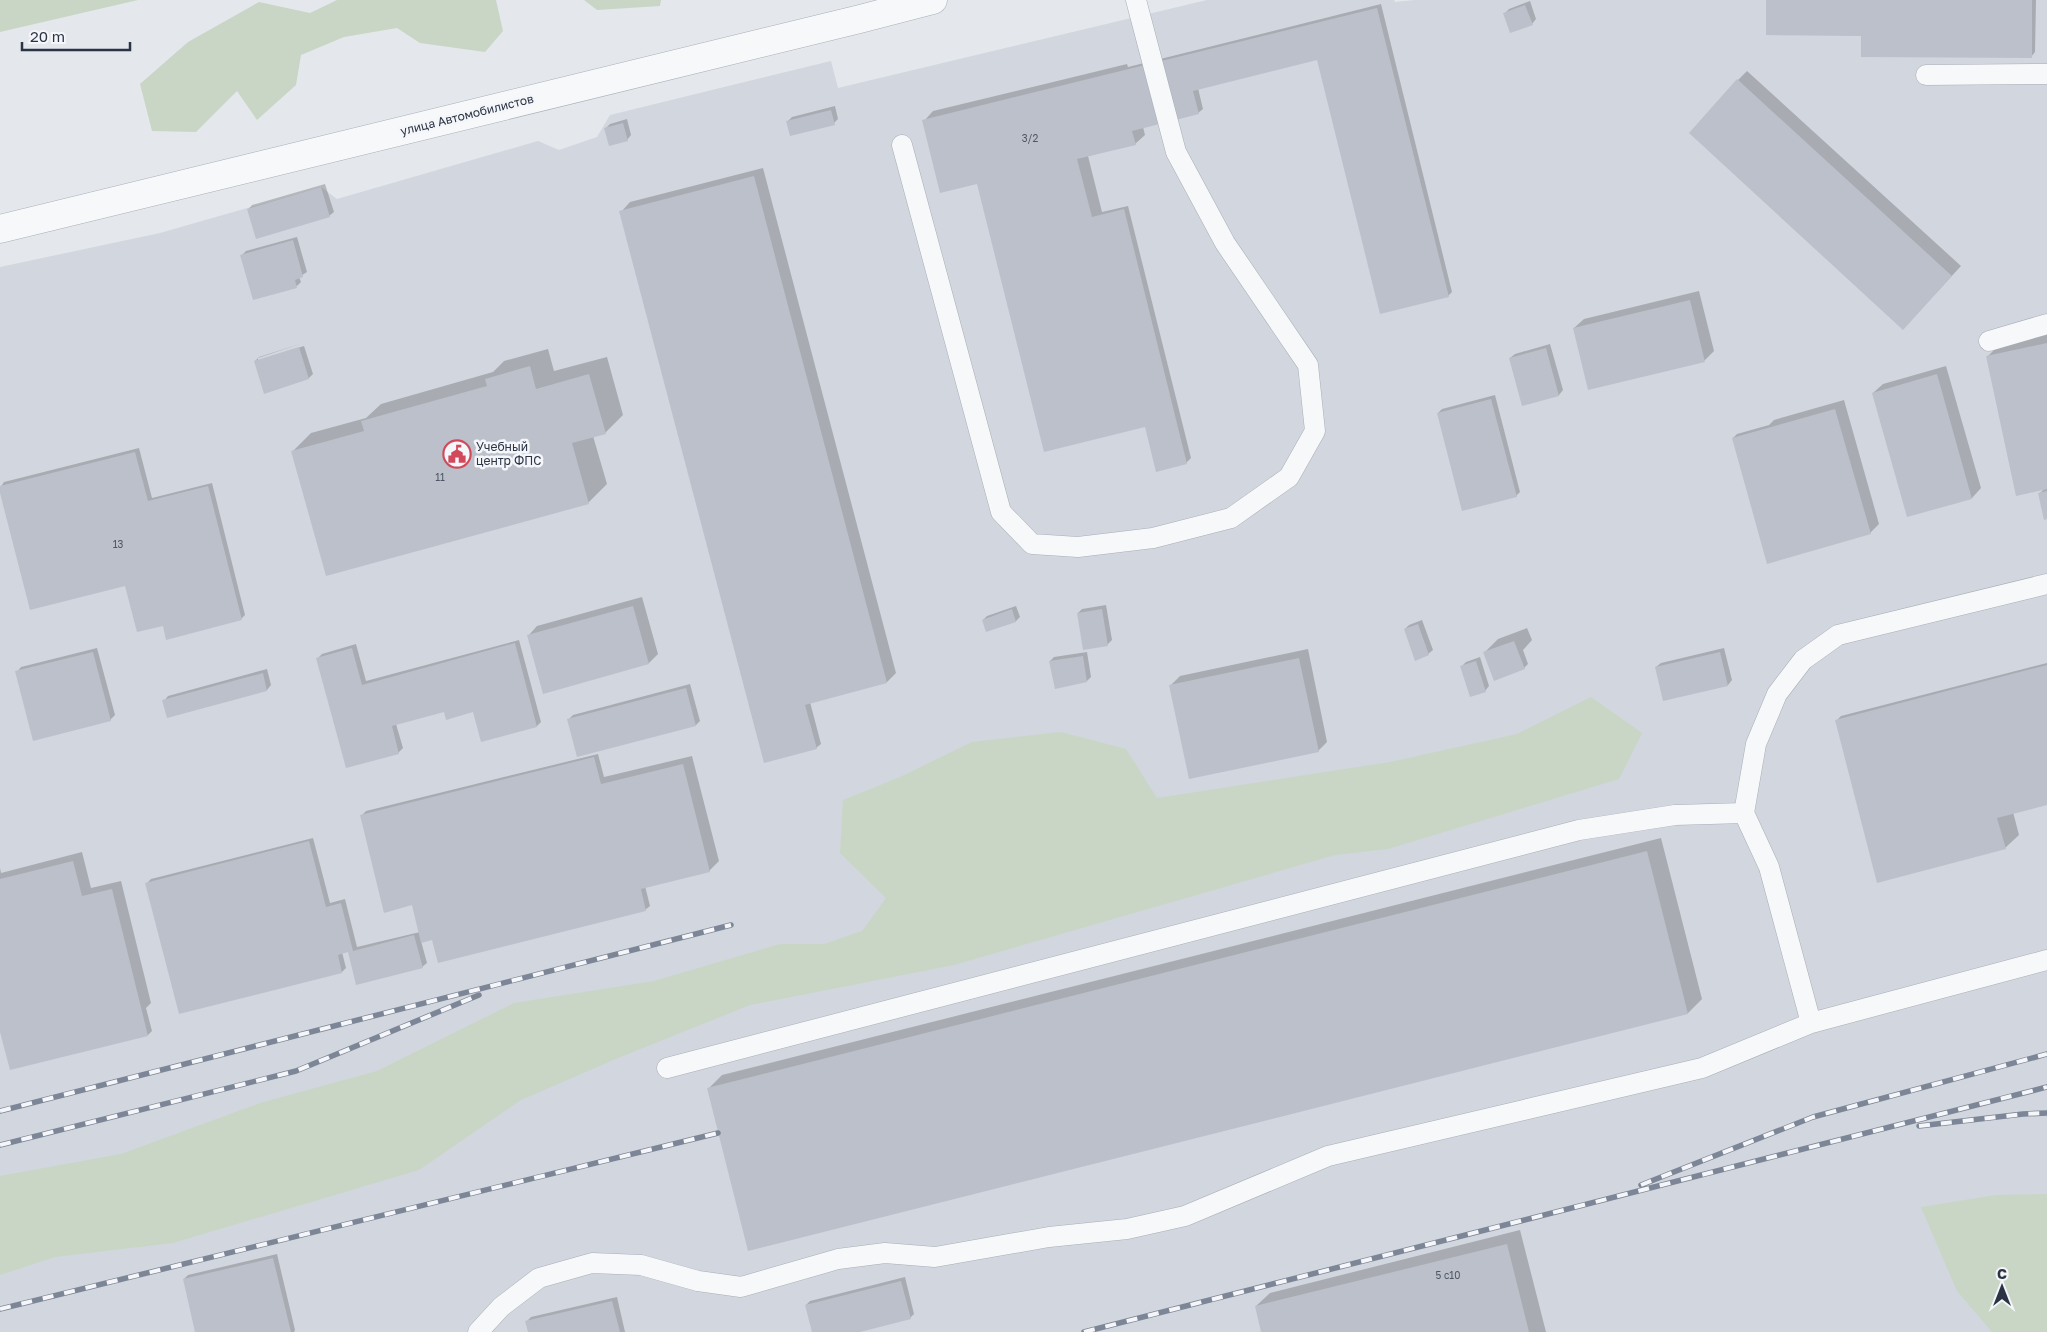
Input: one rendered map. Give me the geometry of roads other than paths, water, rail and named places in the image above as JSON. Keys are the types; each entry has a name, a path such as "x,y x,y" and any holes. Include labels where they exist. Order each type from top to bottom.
{"street":[{"name":"улица Автомобилистов","path":"0,229 933,0"}],"lane":[{"path":"902,145 1001,512 1032,544 1078,548 1153,538 1231,518 1289,477 1315,431 1308,365 1224,243 1176,152 1136,0"},
{"path":"1926,75 2047,74"},
{"path":"1989,341 2047,324"},
{"path":"1811,1023 1769,867 1744,813 1756,744 1777,694 1803,660 1838,635 2047,584"},
{"path":"667,1068 1579,830 1674,815 1744,813"},
{"path":"478,1332 501,1307 539,1278 592,1263 641,1265 698,1281 741,1287 838,1258 885,1252 934,1257 1049,1237 1127,1229 1185,1216 1328,1156 1702,1068 1811,1023 2047,960"}],"railway":[{"path":"0,1111 731,925"},
{"path":"0,1145 296,1071 479,995"},
{"path":"1641,1185 1813,1117 2047,1054"},
{"path":"1084,1332 2047,1087"},
{"path":"1919,1126 2047,1113"},
{"path":"0,1309 718,1133"}],"place":[{"name":"Учебный центр ФПС","path":"457,454"}]}
